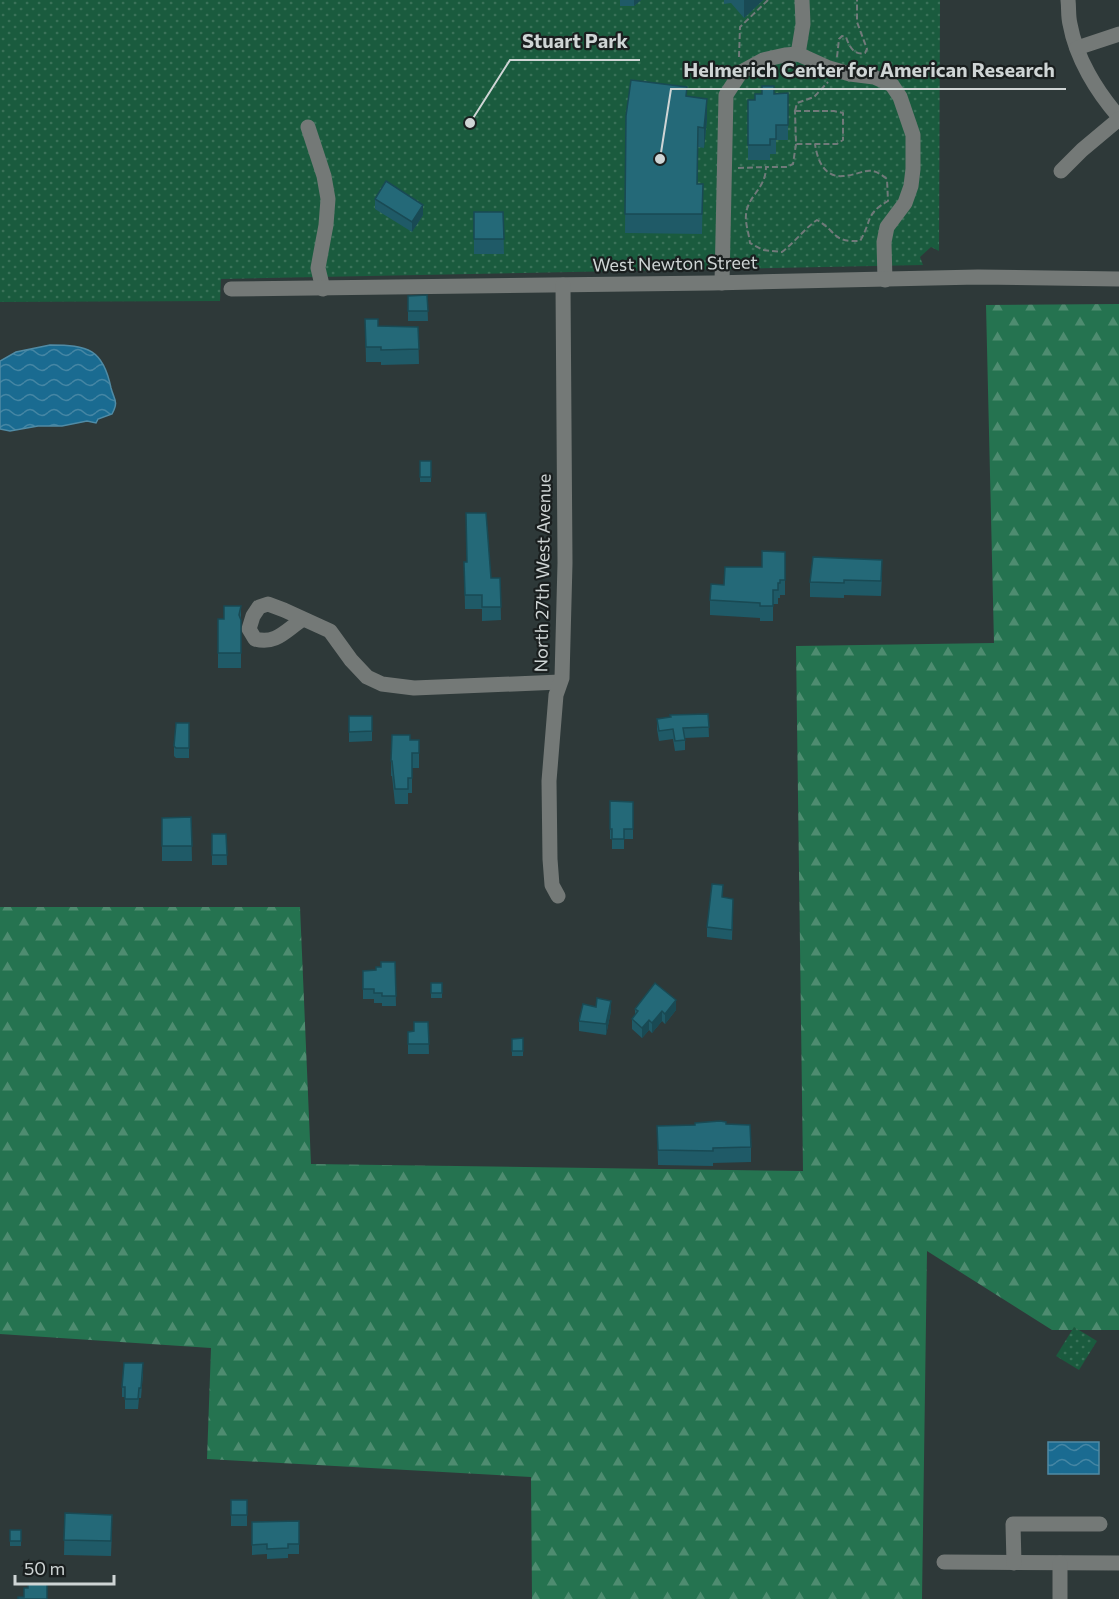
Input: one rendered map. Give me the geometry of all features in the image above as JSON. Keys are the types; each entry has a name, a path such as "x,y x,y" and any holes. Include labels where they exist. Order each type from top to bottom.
{"street":[{"path":"798,54 803,24 802,0"},
{"path":"1061,171 1119,118 1099,91 1077,48 1070,24 1068,0"},
{"path":"1077,48 1119,34"},
{"path":"722,283 726,95 741,72 763,60 798,54 834,69 874,77 892,85 900,97 913,135 913,169 911,186 905,202 887,227 884,242 885,280"},
{"path":"308,127 324,176 328,199 318,268 323,289"},
{"name":"West Newton Street","path":"231,289 953,278 1119,279"},
{"name":"North 27th West Avenue","path":"558,896 552,885 549,781 552,730 556,695 560,682 565,563 563,285"},
{"path":"303,619 330,631 351,660 367,677 382,684 426,688 560,682"},
{"path":"1014,1563 1013,1524 1100,1524"},
{"path":"944,1562 1119,1563"},
{"path":"1060,1563 1060,1599"}],"path":[{"path":"737,63 740,27 768,0"},
{"path":"725,168 787,167 793,164 797,103 814,97 827,84 834,69 839,39 842,36 846,37 852,51 860,54 865,53 867,49 857,22 857,0"},
{"path":"795,111 843,113 843,140 837,144 796,144"},
{"path":"765,167 766,177 749,204 746,215 750,243 763,250 782,252 803,230 817,220 827,226 834,236 845,242 860,241 870,215 877,207 888,201 887,179 878,171 864,170 843,176 833,175 822,166 817,158 815,144"}],"green space":[{"path":"0,0 940,0 939,251 931,247 920,257 923,265 221,279 220,301 0,302"},
{"path":"1119,304 1119,1330 1052,1330 927,1251 922,1599 532,1599 531,1477 207,1459 211,1348 0,1334 0,907 300,907 311,1164 803,1171 796,646 994,643 986,305"},
{"path":"1074,1327 1097,1341 1079,1370 1056,1356"}],"water":[{"path":"50,345 84,348 98,357 108,375 115,401 112,414 98,419 96,423 87,421 10,431 0,429 0,361 16,352"},
{"path":"1048,1442 1099,1442 1099,1474 1048,1474"}],"building":[{"path":"631,80 687,87 686,96 707,99 704,128 698,127 697,184 703,184 702,214 625,214 626,116"},
{"path":"762,86 774,86 774,94 788,93 788,125 776,125 776,139 770,139 770,145 748,145 748,100 755,100 755,94 762,94"},
{"path":"386,181 423,205 412,222 375,199"},
{"path":"474,212 503,212 504,239 474,239"},
{"path":"427,295 428,311 408,311 408,296"},
{"path":"365,319 378,319 378,326 418,327 419,349 381,350 381,347 366,347"},
{"path":"420,461 431,461 431,477 420,477"},
{"path":"466,513 486,513 491,578 500,578 501,607 482,607 482,595 465,595"},
{"path":"762,551 785,552 785,580 780,580 778,590 773,590 773,606 710,600 711,584 724,585 725,567 762,567"},
{"path":"813,557 882,560 881,581 810,582"},
{"path":"224,606 241,606 239,615 241,653 218,653 218,619 224,619"},
{"path":"708,714 709,727 683,728 685,740 675,741 673,729 659,731 657,719 671,717 670,715"},
{"path":"349,716 372,716 372,731 349,732"},
{"path":"176,723 189,723 189,748 174,746"},
{"path":"392,735 410,735 410,740 419,740 419,753 412,753 412,778 408,778 408,789 395,789 391,761"},
{"path":"610,801 633,802 633,829 624,829 624,839 612,839"},
{"path":"191,817 192,846 162,846 162,818"},
{"path":"212,834 226,834 227,855 212,855"},
{"path":"712,884 723,885 722,897 733,899 732,930 707,927"},
{"path":"381,962 395,962 396,996 382,996 382,993 374,993 374,989 363,989 363,971 376,970 376,967 381,967"},
{"path":"431,983 442,983 442,993 431,993"},
{"path":"655,983 676,1000 665,1014 662,1011 652,1023 649,1020 642,1028 632,1019 638,1011 635,1009"},
{"path":"597,998 611,1001 606,1024 579,1021 583,1004 596,1007"},
{"path":"414,1022 428,1022 429,1044 408,1044 408,1032 414,1031"},
{"path":"523,1038 523,1051 512,1051 512,1039"},
{"path":"720,1121 726,1124 750,1125 751,1147 713,1148 713,1151 658,1150 657,1126 695,1125 695,1123"},
{"path":"124,1363 143,1363 138,1399 125,1399 125,1387 122,1387"},
{"path":"231,1500 247,1500 247,1515 231,1515"},
{"path":"65,1513 112,1515 111,1541 64,1540"},
{"path":"299,1521 299,1544 288,1544 288,1548 267,1549 267,1544 252,1545 252,1522"},
{"path":"10,1530 21,1530 21,1541 10,1541"},
{"path":"28,1584 47,1584 47,1599 18,1599 18,1597 24,1597 24,1588 28,1588"}],"place":[{"name":"Stuart Park","path":"470,123"},
{"name":"Helmerich Center for American Research","path":"660,159"}]}
